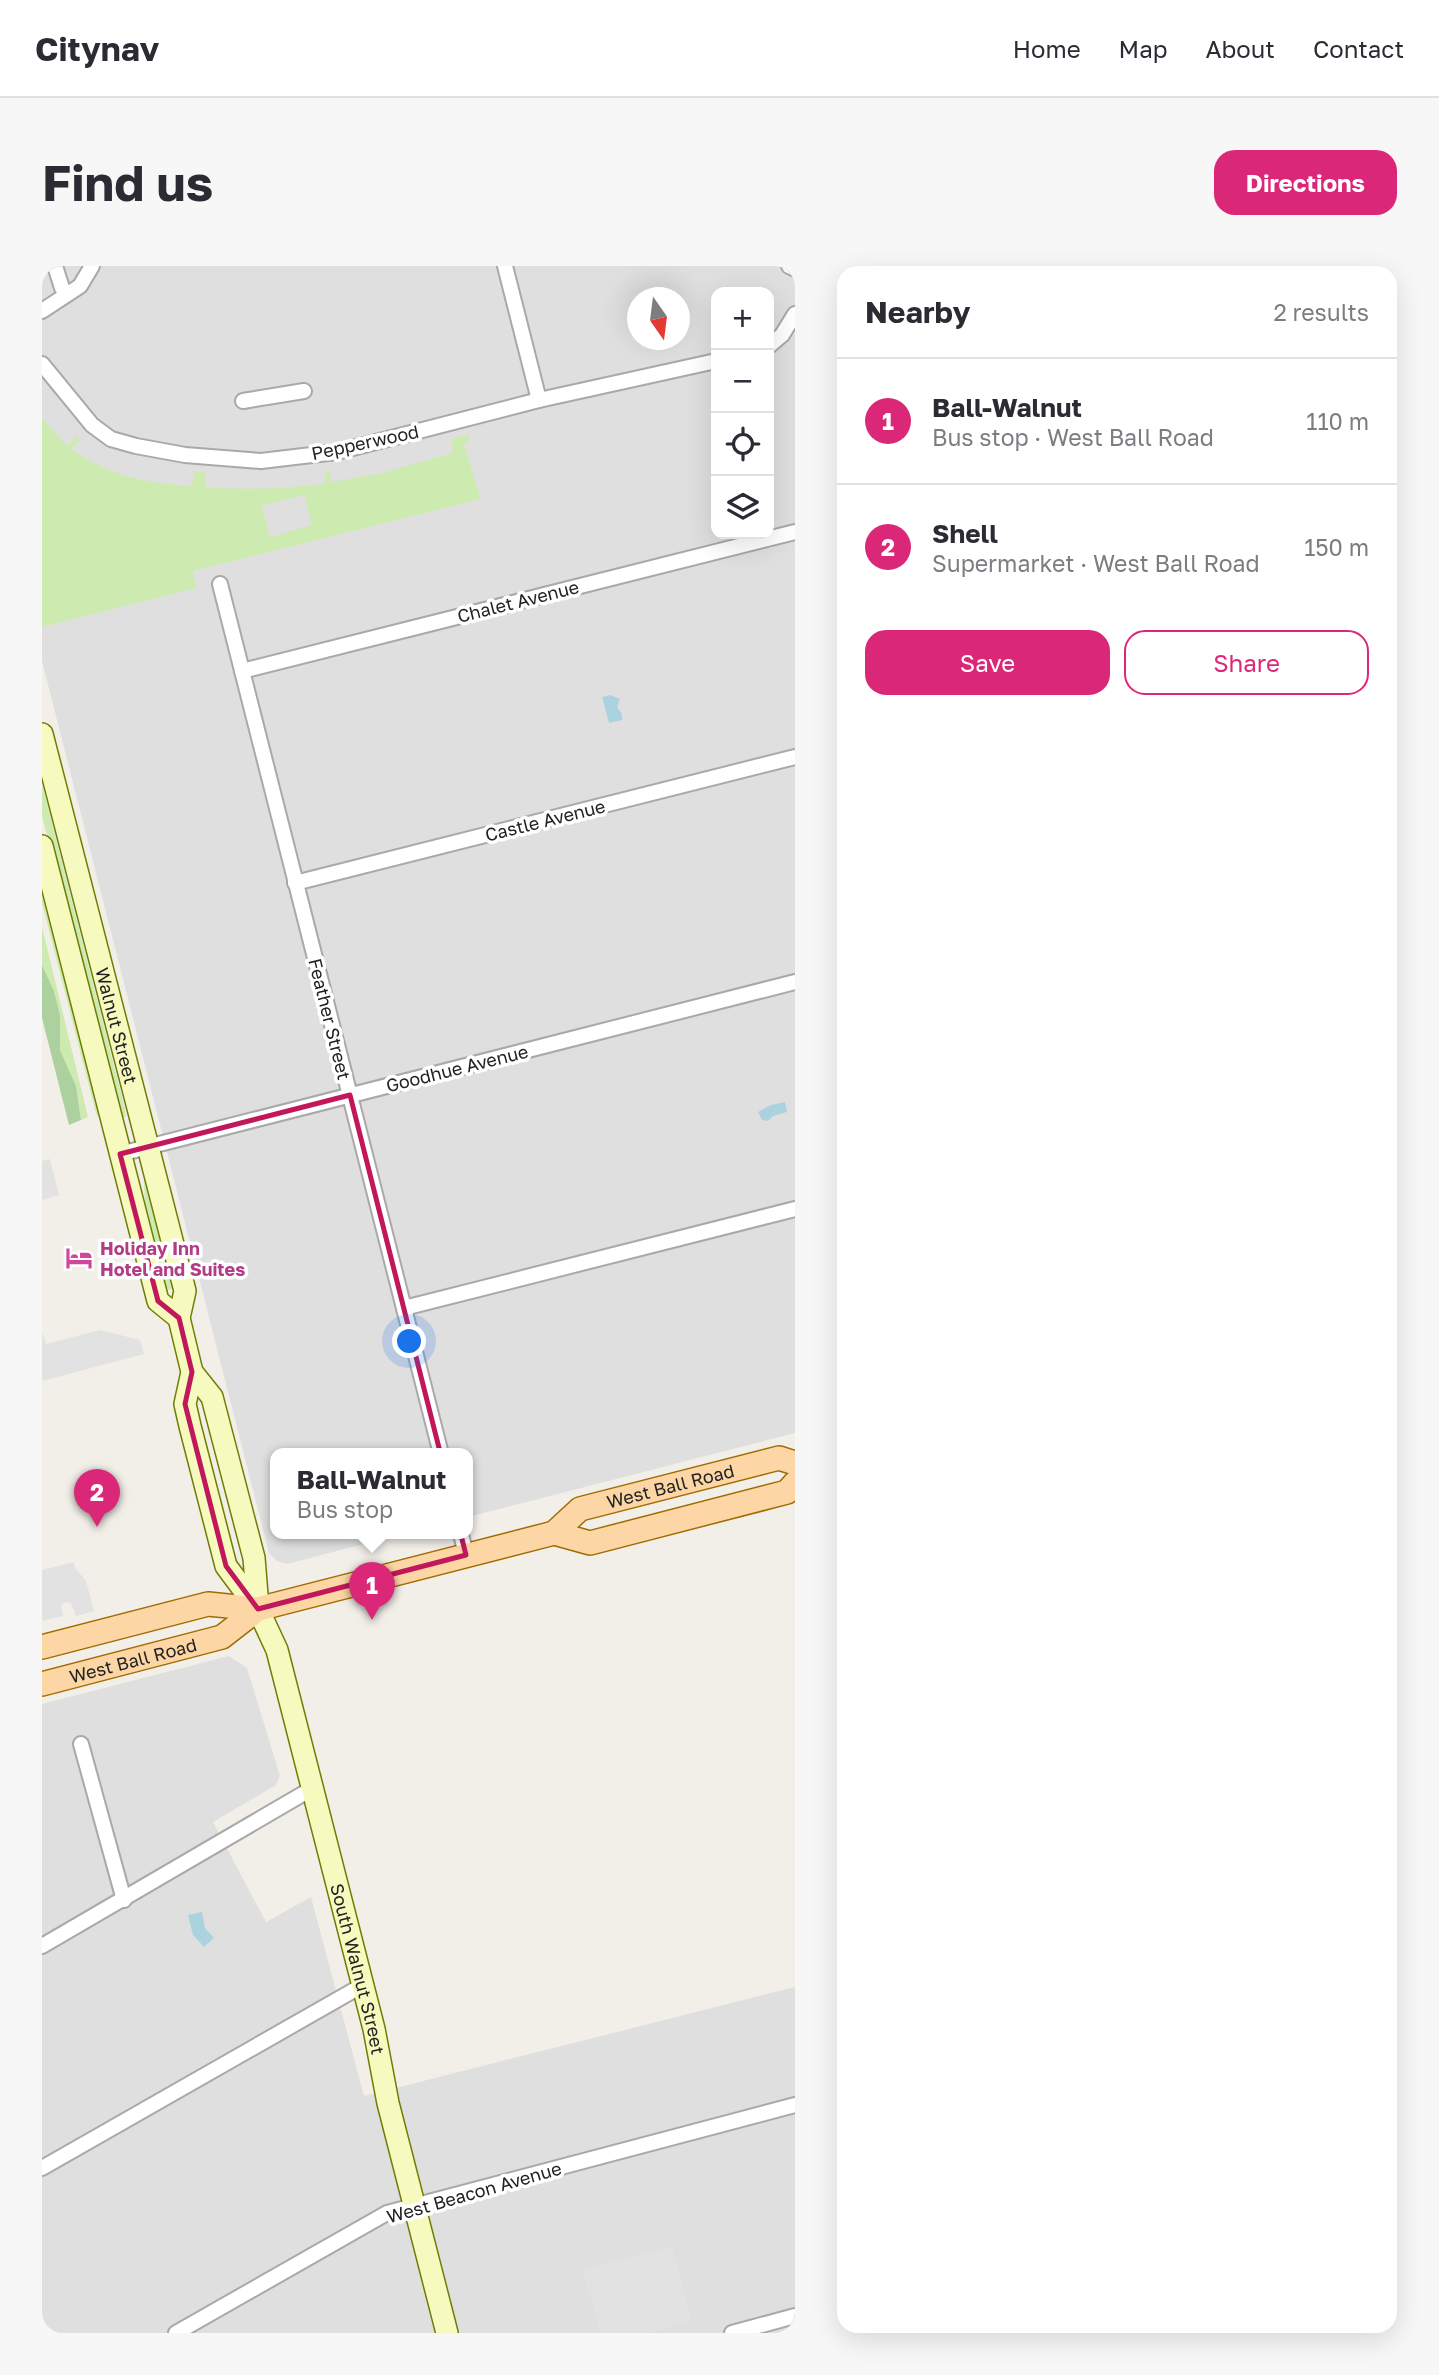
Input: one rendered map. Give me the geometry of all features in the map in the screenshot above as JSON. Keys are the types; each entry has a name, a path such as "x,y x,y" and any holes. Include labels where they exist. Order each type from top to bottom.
{"main road":[{"name":"West Ball Road","path":"554,1533 580,1509 779,1458 795,1463"},
{"name":"West Ball Road","path":"42,1684 222,1637 258,1609 464,1545 554,1533 590,1543 787,1492 795,1483"},
{"name":"West Ball Road","path":"42,1647 208,1604 258,1609"}],"street":[{"path":"55,266 62,288 67,294"},
{"path":"42,311 80,286 92,266"},
{"path":"505,266 539,400"},
{"path":"789,266 795,270"},
{"path":"774,342 782,335 795,314"},
{"name":"Pepperwood","path":"42,364 46,380 92,425 111,439 185,455 261,461 337,452 539,400 711,362"},
{"path":"243,401 304,391"},
{"name":"Chalet Avenue","path":"242,671 795,532"},
{"name":"Feather Street","path":"219,584 439,1448"},
{"name":"Walnut Street","path":"42,734 185,1291 179,1318 192,1372 212,1397 254,1558 258,1609"},
{"name":"Castle Avenue","path":"295,883 795,757"},
{"name":"Walnut Street","path":"42,846 158,1301 179,1318"},
{"name":"Goodhue Avenue","path":"120,1154 795,982"},
{"path":"404,1308 795,1209"},
{"name":"Walnut Street","path":"192,1372 185,1404 226,1566 258,1609"},
{"name":"South Walnut Street","path":"258,1609 278,1650 374,2029 388,2103 447,2333"},
{"path":"81,1744 124,1900"},
{"path":"42,1945 124,1900 313,1788"},
{"path":"42,2168 363,1985"},
{"name":"West Beacon Avenue","path":"176,2333 387,2213 795,2105"},
{"path":"732,2333 795,2316"}],"highlighted area":[{"path":"350,1095 466,1555 258,1609 226,1566 185,1404 192,1372 179,1318 158,1301 120,1154"}],"shaded area":[{"path":"42,266 795,266 795,1433 473,1516 473,1448 270,1448 270,1539 383,1539 287,1564 277,1561 269,1553 42,661"},
{"path":"50,1159 59,1195 42,1200 42,1161"},
{"path":"100,1330 140,1340 144,1354 42,1381 42,1332 46,1344"},
{"path":"74,1562 75,1568 86,1581 94,1611 76,1616 71,1603 65,1602 61,1606 63,1616 42,1621 42,1570"},
{"path":"229,1656 247,1668 280,1776 276,1785 213,1822 266,1922 311,1897 364,2096 795,1987 795,2333 42,2333 42,1704"},
{"path":"672,2246 692,2321 648,2333 600,2333 583,2270"}],"green space":[{"path":"42,418 67,446 77,436 80,440 71,449 115,472 143,480 192,486 194,471 205,473 206,488 281,488 326,483 326,470 329,469 332,482 381,473 453,453 451,439 469,434 470,438 464,445 481,499 193,571 196,588 42,627","holes":["304,495 312,525 270,537 262,506"]},
{"path":"42,784 125,1109 126,1116 121,1119 42,816"},
{"path":"42,878 98,1094 94,1098 95,1104 99,1103 101,1112 97,1117 42,903"},
{"path":"42,927 88,1117 81,1120 76,1086 60,1050 60,1015 54,991 42,965"},
{"path":"42,965 54,991 60,1015 60,1050 76,1086 81,1120 69,1125 42,1018"},
{"path":"146,1178 175,1287 168,1290 145,1209"}],"water":[{"path":"610,695 620,699 617,707 622,714 622,720 609,723 602,697"},
{"path":"785,1102 787,1112 773,1116 768,1121 762,1120 758,1112"},
{"path":"202,1912 205,1928 214,1938 204,1947 193,1935 188,1915"}],"place":[{"name":"Holiday Inn Hotel and Suites","path":"79,1258"},
{"name":"Shell","path":"97,1527"},
{"name":"Ball-Walnut","path":"372,1620"}]}
